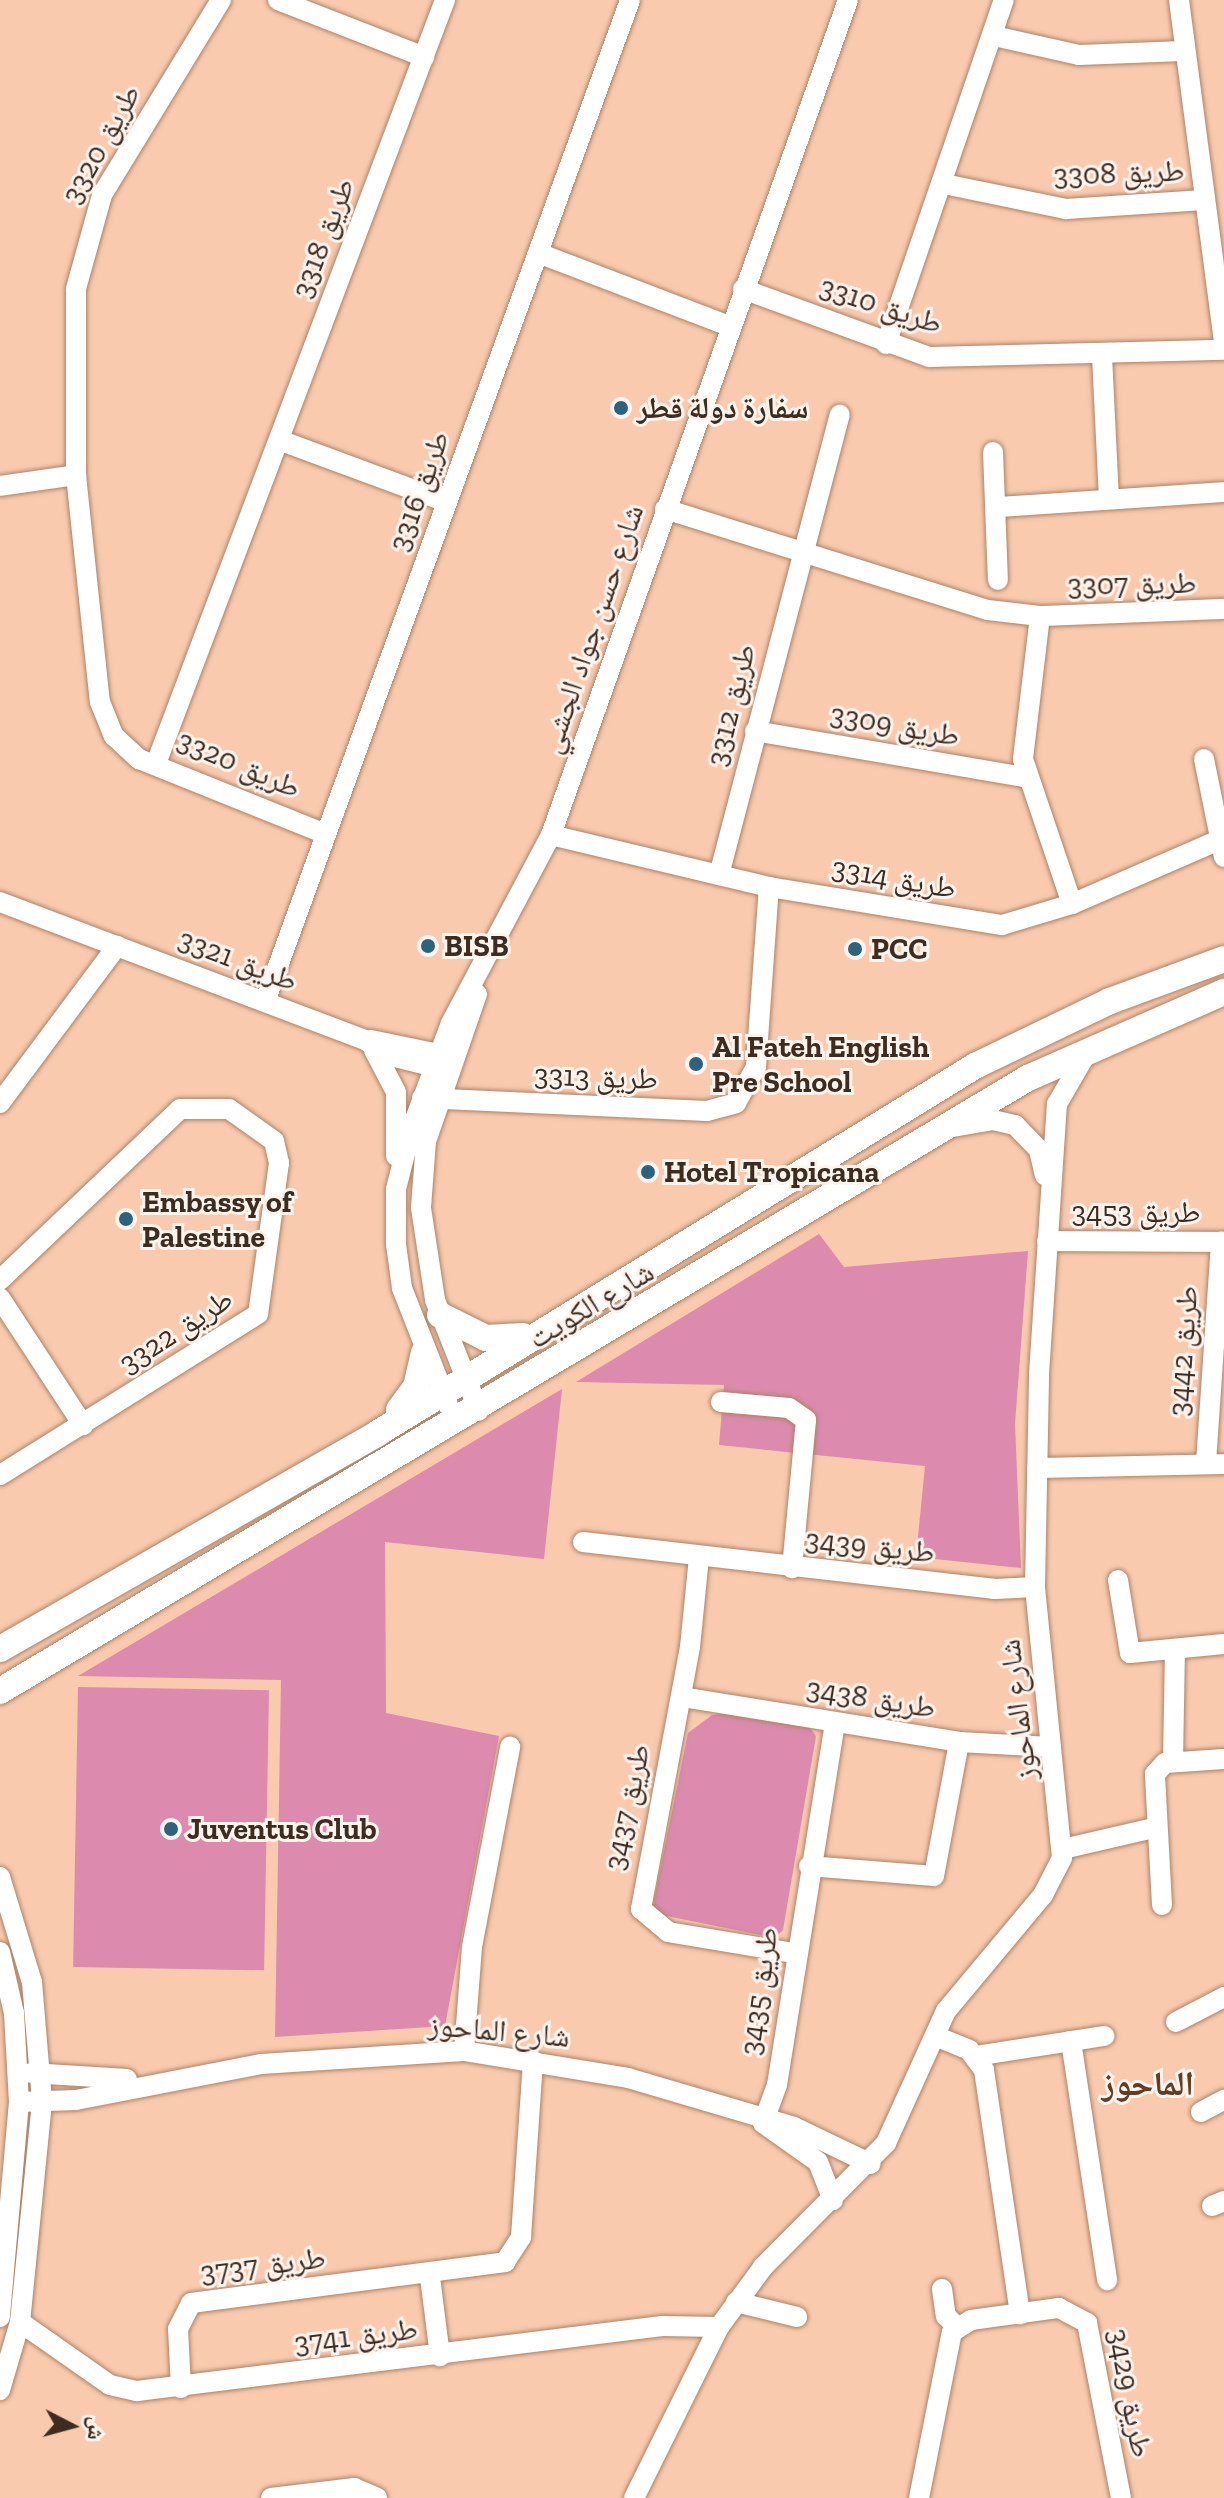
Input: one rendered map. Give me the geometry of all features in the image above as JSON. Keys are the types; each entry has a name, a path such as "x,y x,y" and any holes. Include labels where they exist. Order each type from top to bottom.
{"main road":[{"name":"شارع الكويت","path":"0,1649 378,1433 450,1383 1009,1048 1224,959"},
{"name":"شارع الكويت","path":"0,1691 44,1670 944,1128 1091,1048 1224,992"},
{"path":"440,1315 486,1338 538,1333"},
{"path":"378,1433 416,1387 424,1353"},
{"path":"0,1706 44,1670"}],"street":[{"name":"طريق 3320","path":"221,0 102,195 89,229 74,320 76,475 100,702 125,750 326,834"},
{"path":"278,0 424,57"},
{"name":"طريق 3318","path":"157,761 445,0"},
{"name":"طريق 3316","path":"265,1002 630,0"},
{"name":"شارع حسن جواد الجشي","path":"443,1066 451,1023 551,835 729,326 848,0"},
{"path":"886,344 944,184 1004,0"},
{"path":"1179,0 1183,51 1224,343"},
{"path":"994,36 1079,55 1183,51"},
{"name":"طريق 3308","path":"944,184 1066,209 1204,200"},
{"path":"538,253 729,326"},
{"name":"طريق 3310","path":"743,289 886,344 929,357 1102,356 1224,350"},
{"path":"1102,356 1109,499"},
{"name":"طريق 3312","path":"719,875 801,550 840,415"},
{"path":"279,440 447,502"},
{"path":"993,452 998,507 998,580"},
{"path":"0,486 76,475"},
{"path":"998,507 1224,492"},
{"path":"665,509 988,610 1040,616 1024,720 1025,777 1072,904"},
{"name":"طريق 3307","path":"1040,616 1224,609"},
{"name":"طريق 3309","path":"755,731 1025,777"},
{"path":"1204,759 1220,849"},
{"name":"طريق 3314","path":"551,835 769,887 990,925 1072,904 1220,849"},
{"name":"طريق 3313","path":"430,1100 707,1111 736,1103 756,1067 769,887"},
{"name":"طريق 3321","path":"0,902 367,1041 443,1066"},
{"name":"شارع حسن جواد الجشي","path":"468,1417 450,1383 424,1353 402,1288 396,1189 494,944"},
{"path":"0,1103 117,946"},
{"path":"367,1041 391,1042 451,1023"},
{"path":"367,1041 396,1092 396,1189"},
{"path":"391,1042 443,1066"},
{"name":"شارع الماحوز","path":"1063,1849 1035,1587 1037,1468 1049,1190 1061,1088 1091,1048"},
{"name":"شارع حسن جواد الجشي","path":"430,1100 421,1208 450,1383"},
{"name":"طريق 3322","path":"0,1280 180,1109 229,1109 274,1141 279,1163 258,1314 0,1475"},
{"name":"شارع الماحوز","path":"944,1128 993,1120 1023,1130 1039,1150 1049,1190"},
{"name":"طريق 3453","path":"1047,1241 1222,1242"},
{"name":"طريق 3442","path":"1037,1468 1215,1464 1222,1242"},
{"path":"0,1298 83,1425"},
{"path":"721,1402 789,1408 806,1420 792,1568"},
{"name":"طريق 3439","path":"583,1542 792,1568 1035,1587"},
{"name":"طريق 3437","path":"699,1557 682,1697 641,1909 668,1932 793,1953"},
{"path":"1118,1580 1128,1650 1139,1656 1224,1644"},
{"path":"1173,1762 1175,1650"},
{"name":"طريق 3438","path":"682,1697 959,1742 1051,1747"},
{"name":"طريق 3435","path":"763,2123 777,2085 793,1953 835,1723"},
{"path":"809,1866 934,1876 959,1742"},
{"path":"464,2051 472,1947 510,1747"},
{"path":"1162,1905 1154,1828 1155,1774 1173,1762 1224,1759"},
{"path":"634,2498 719,2327 787,2241 871,2164 900,2119 935,2036 963,1985 1043,1895 1063,1849 1154,1828"},
{"path":"0,1877 32,1982 42,2102 0,2390"},
{"path":"0,1952 18,2073 19,2102 10,2320"},
{"path":"1176,2022 1224,1997"},
{"path":"935,2036 975,2056 984,2070 1020,2314"},
{"path":"975,2056 1104,2036"},
{"path":"1071,2041 1107,2280"},
{"name":"شارع الماحوز","path":"18,2073 89,2081 175,2076 323,2058 464,2051 628,2078 763,2123 802,2130 871,2164"},
{"name":"طريق 3737","path":"181,2388 178,2329 191,2303 430,2277 493,2267 516,2251 533,2060"},
{"name":"شارع الماحوز","path":"19,2102 42,2102 175,2076"},
{"path":"1201,2112 1224,2100"},
{"name":"شارع الماحوز","path":"763,2123 818,2162 833,2200"},
{"path":"430,2277 440,2356"},
{"path":"919,2498 942,2352 957,2327 946,2316 942,2289"},
{"path":"736,2302 797,2317"},
{"name":"طريق 3429","path":"957,2327 1067,2308 1087,2323 1121,2498"},
{"name":"طريق 3741","path":"10,2320 119,2389 181,2388 662,2326 719,2327"},
{"path":"271,2498 354,2488 376,2496"}],"shaded area":[{"path":"819,1234 844,1267 1028,1251 1015,1424 1021,1568 916,1557 925,1466 719,1445 724,1385 576,1382"},
{"path":"562,1389 544,1559 385,1542 386,1713 499,1736 445,2026 275,2037 281,1680 78,1676"},
{"name":"Juventus Club","path":"78,1687 269,1690 264,1970 73,1967"},
{"path":"728,1713 810,1728 816,1736 783,1930 775,1938 657,1914 653,1905 688,1733 712,1715"}],"place":[{"name":"سفارة دولة قطر","path":"621,408"},
{"name":"BISB","path":"428,946"},
{"name":"PCC","path":"855,949"},
{"name":"Al Fateh English Pre School","path":"696,1064"},
{"name":"Hotel Tropicana","path":"648,1172"},
{"name":"Embassy of Palestine","path":"126,1219"},
{"name":"Juventus Club","path":"171,1829"}],"district":[{"name":"الماحوز","path":"1148,2084"}]}
